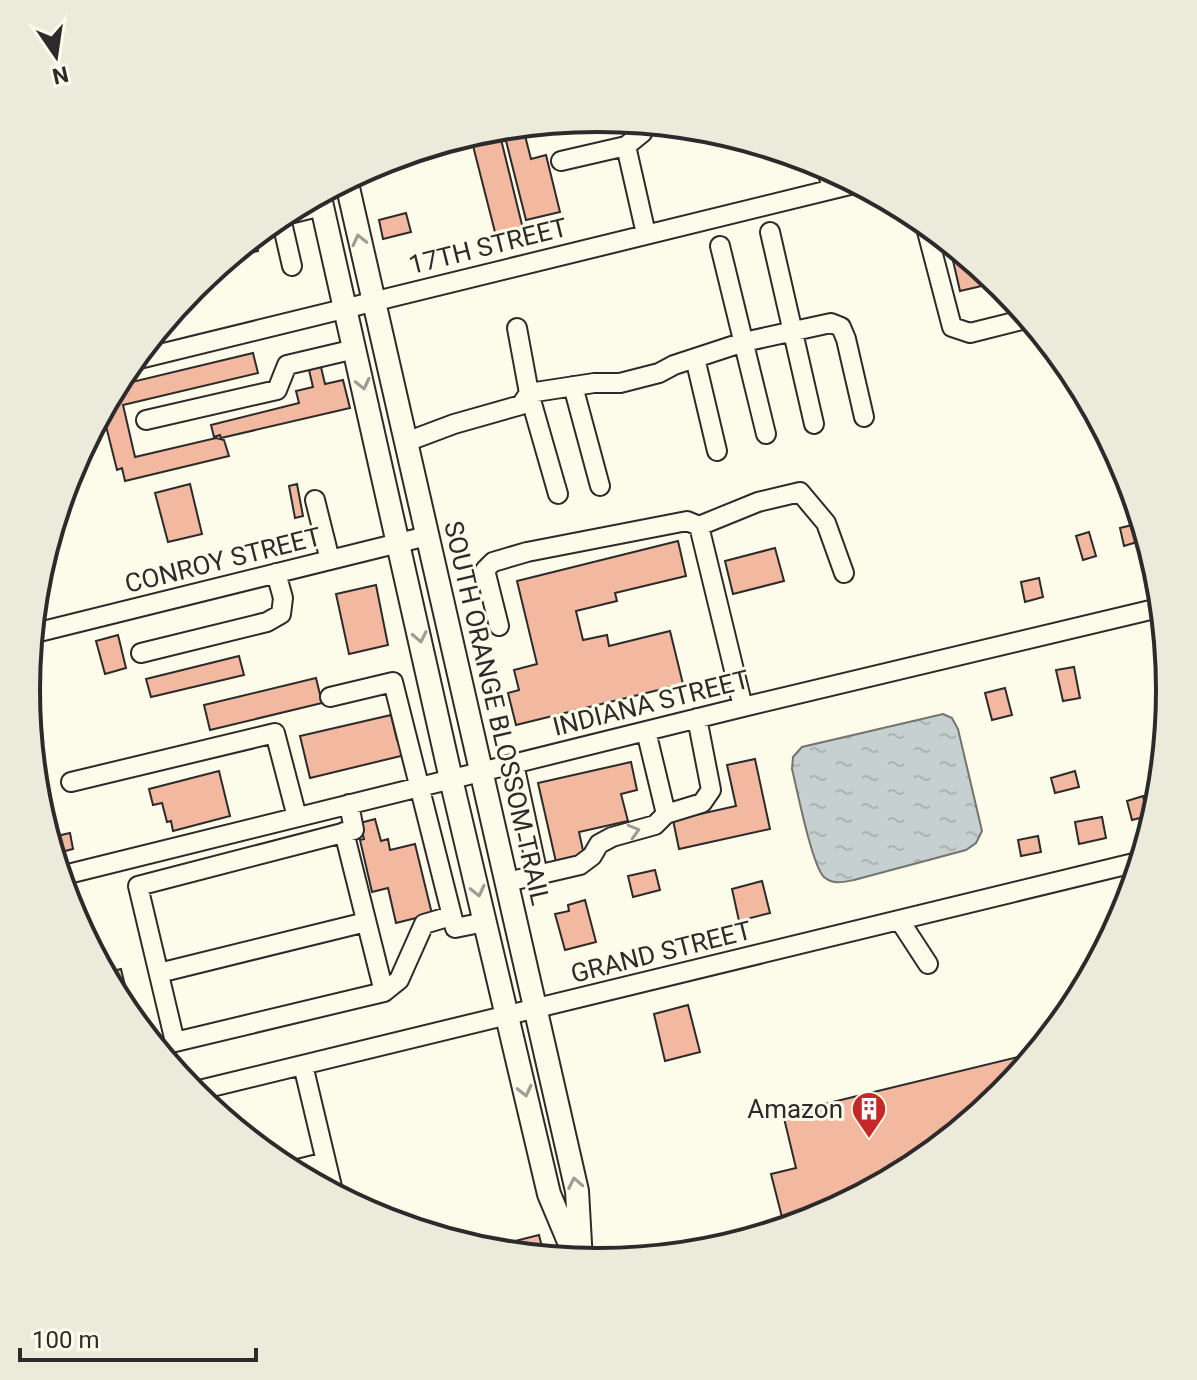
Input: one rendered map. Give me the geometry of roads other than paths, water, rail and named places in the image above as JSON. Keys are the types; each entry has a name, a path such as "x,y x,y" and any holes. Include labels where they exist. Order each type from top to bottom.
{"main road":[{"name":"SOUTH ORANGE BLOSSOM TRAIL","path":"349,190 577,1191 579,1247"},
{"name":"SOUTH ORANGE BLOSSOM TRAIL","path":"322,204 451,779 549,1194 573,1247"}],"street":[{"path":"561,161 626,146 641,134"},
{"path":"626,146 646,234"},
{"path":"830,182 832,189"},
{"name":"17TH STREET","path":"151,356 841,187"},
{"path":"284,229 292,266"},
{"path":"770,232 814,424"},
{"path":"929,241 952,327 970,333 1017,321"},
{"path":"720,246 766,434"},
{"path":"406,442 454,424 521,405 529,393 620,383 659,373 744,342 831,323 841,327 846,339 864,417"},
{"path":"517,328 529,393 558,494"},
{"path":"146,420 277,390 287,365 355,349"},
{"path":"695,358 717,451"},
{"path":"573,386 600,486"},
{"path":"499,626 485,570 493,562 527,552 687,521 699,526 758,502 800,492 826,523 844,573"},
{"path":"315,500 330,560"},
{"path":"699,526 743,707"},
{"name":"CONROY STREET","path":"43,631 427,536"},
{"path":"141,653 267,622 281,614 283,598 276,573"},
{"name":"INDIANA STREET","path":"71,873 697,718 1151,610"},
{"path":"330,697 393,682 455,928 485,922"},
{"path":"507,882 580,865 592,856 599,844 612,837 655,825 666,814 702,803 711,790 697,718"},
{"path":"646,731 666,814"},
{"path":"71,782 275,733 297,817"},
{"path":"514,764 538,875"},
{"path":"349,804 354,830 138,886 175,1042 384,992 399,980 424,924 451,916"},
{"path":"344,832 384,992"},
{"name":"GRAND STREET","path":"207,1088 1129,864"},
{"path":"900,921 928,964"},
{"path":"159,973 366,922"},
{"path":"303,1065 330,1180"},
{"path":"308,1167 326,1162"}],"water":[{"path":"943,714 952,718 958,729 982,831 976,843 966,850 854,880 827,880 819,870 810,843 792,769 793,757 802,747"}],"place":[{"name":"Amazon","path":"869,1140"}]}
